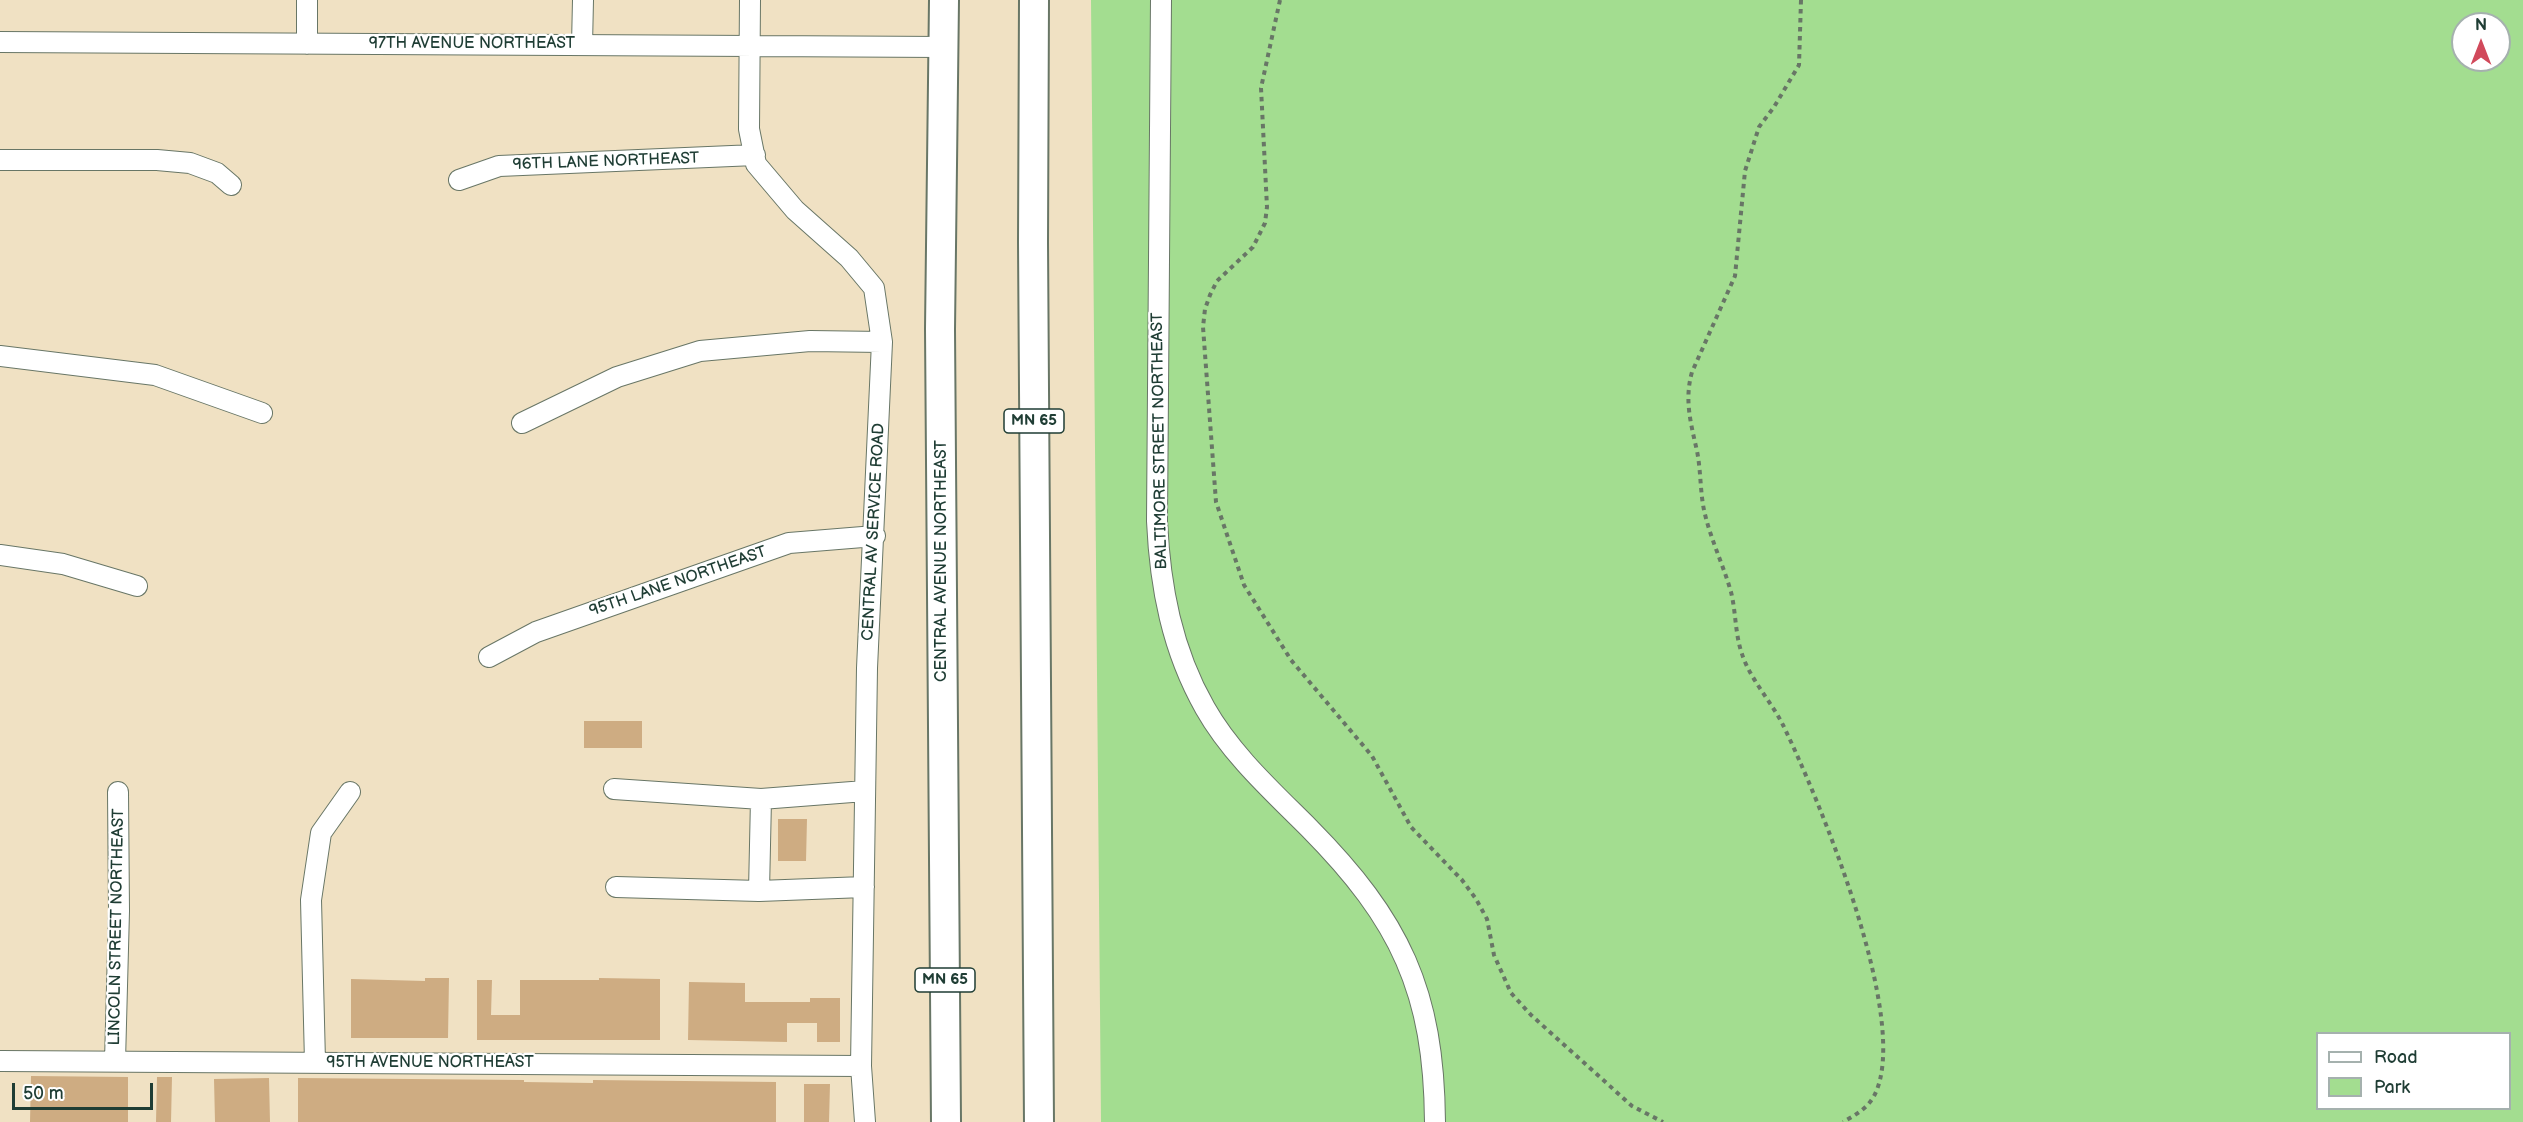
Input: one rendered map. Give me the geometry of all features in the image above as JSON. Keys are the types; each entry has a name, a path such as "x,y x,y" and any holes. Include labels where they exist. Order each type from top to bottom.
{"highway":[{"name":"CENTRAL AVENUE NORTHEAST","path":"944,0 940,340 946,1122"},
{"name":"MN 65","path":"1034,0 1033,242 1039,1122"}],"street":[{"path":"307,0 307,44"},
{"path":"582,45 583,0"},
{"name":"CENTRAL AV SERVICE ROAD","path":"750,0 749,129 756,164 795,210 849,258 874,288 882,342 875,536 867,668 861,1066 865,1122"},
{"name":"BALTIMORE STREET NORTHEAST","path":"1161,0 1157,521 1162,585 1169,619 1179,653 1194,688 1219,729 1264,783 1356,878 1393,934 1419,995 1427,1021 1434,1082 1435,1122"},
{"name":"97TH AVENUE NORTHEAST","path":"0,42 944,48"},
{"name":"96TH LANE NORTHEAST","path":"459,180 499,166 755,155"},
{"path":"0,160 157,160 190,163 217,173 231,185"},
{"path":"522,423 617,377 700,351 810,341 882,342"},
{"path":"0,356 155,375 262,413"},
{"name":"95TH LANE NORTHEAST","path":"489,657 536,632 789,543 875,536"},
{"path":"0,555 63,564 137,586"},
{"path":"614,789 761,799 865,792"},
{"name":"LINCOLN STREET NORTHEAST","path":"115,1061 119,911 118,792"},
{"path":"315,1062 311,900 321,833 350,792"},
{"path":"759,891 761,799"},
{"path":"616,887 759,891 864,887"},
{"name":"95TH AVENUE NORTHEAST","path":"0,1061 861,1066"}],"path":[{"path":"1280,0 1261,88 1267,207 1264,224 1253,247 1217,281 1205,309 1203,327 1216,502 1224,527 1244,585 1291,660 1372,756 1412,827 1462,880 1476,899 1487,919 1494,955 1511,993 1531,1015 1632,1106 1663,1122"},
{"path":"1802,0 1799,65 1759,127 1745,171 1735,276 1692,372 1688,387 1688,404 1702,477 1704,508 1731,593 1742,655 1774,707 1802,767 1844,872 1869,955 1879,1001 1882,1075 1874,1096 1864,1109 1843,1122"}],"green space":[{"path":"1091,0 2523,0 2523,1122 1101,1122"}],"building":[{"path":"584,721 642,721 642,748 584,748"},
{"path":"778,819 807,819 806,861 778,861"},
{"path":"425,978 449,978 448,1038 351,1038 351,979 425,981"},
{"path":"599,978 660,979 660,1040 477,1040 477,980 492,980 491,1015 520,1015 520,980 599,980"},
{"path":"689,982 745,983 745,1002 810,1002 810,998 840,998 840,1042 817,1042 817,1023 787,1023 787,1042 688,1040"},
{"path":"31,1076 128,1077 128,1122 30,1122"},
{"path":"157,1077 172,1077 171,1122 156,1122"},
{"path":"269,1078 270,1122 215,1122 214,1079"},
{"path":"298,1078 524,1080 524,1082 593,1083 593,1080 776,1082 776,1122 298,1122"},
{"path":"804,1084 830,1084 829,1122 804,1122"}]}
